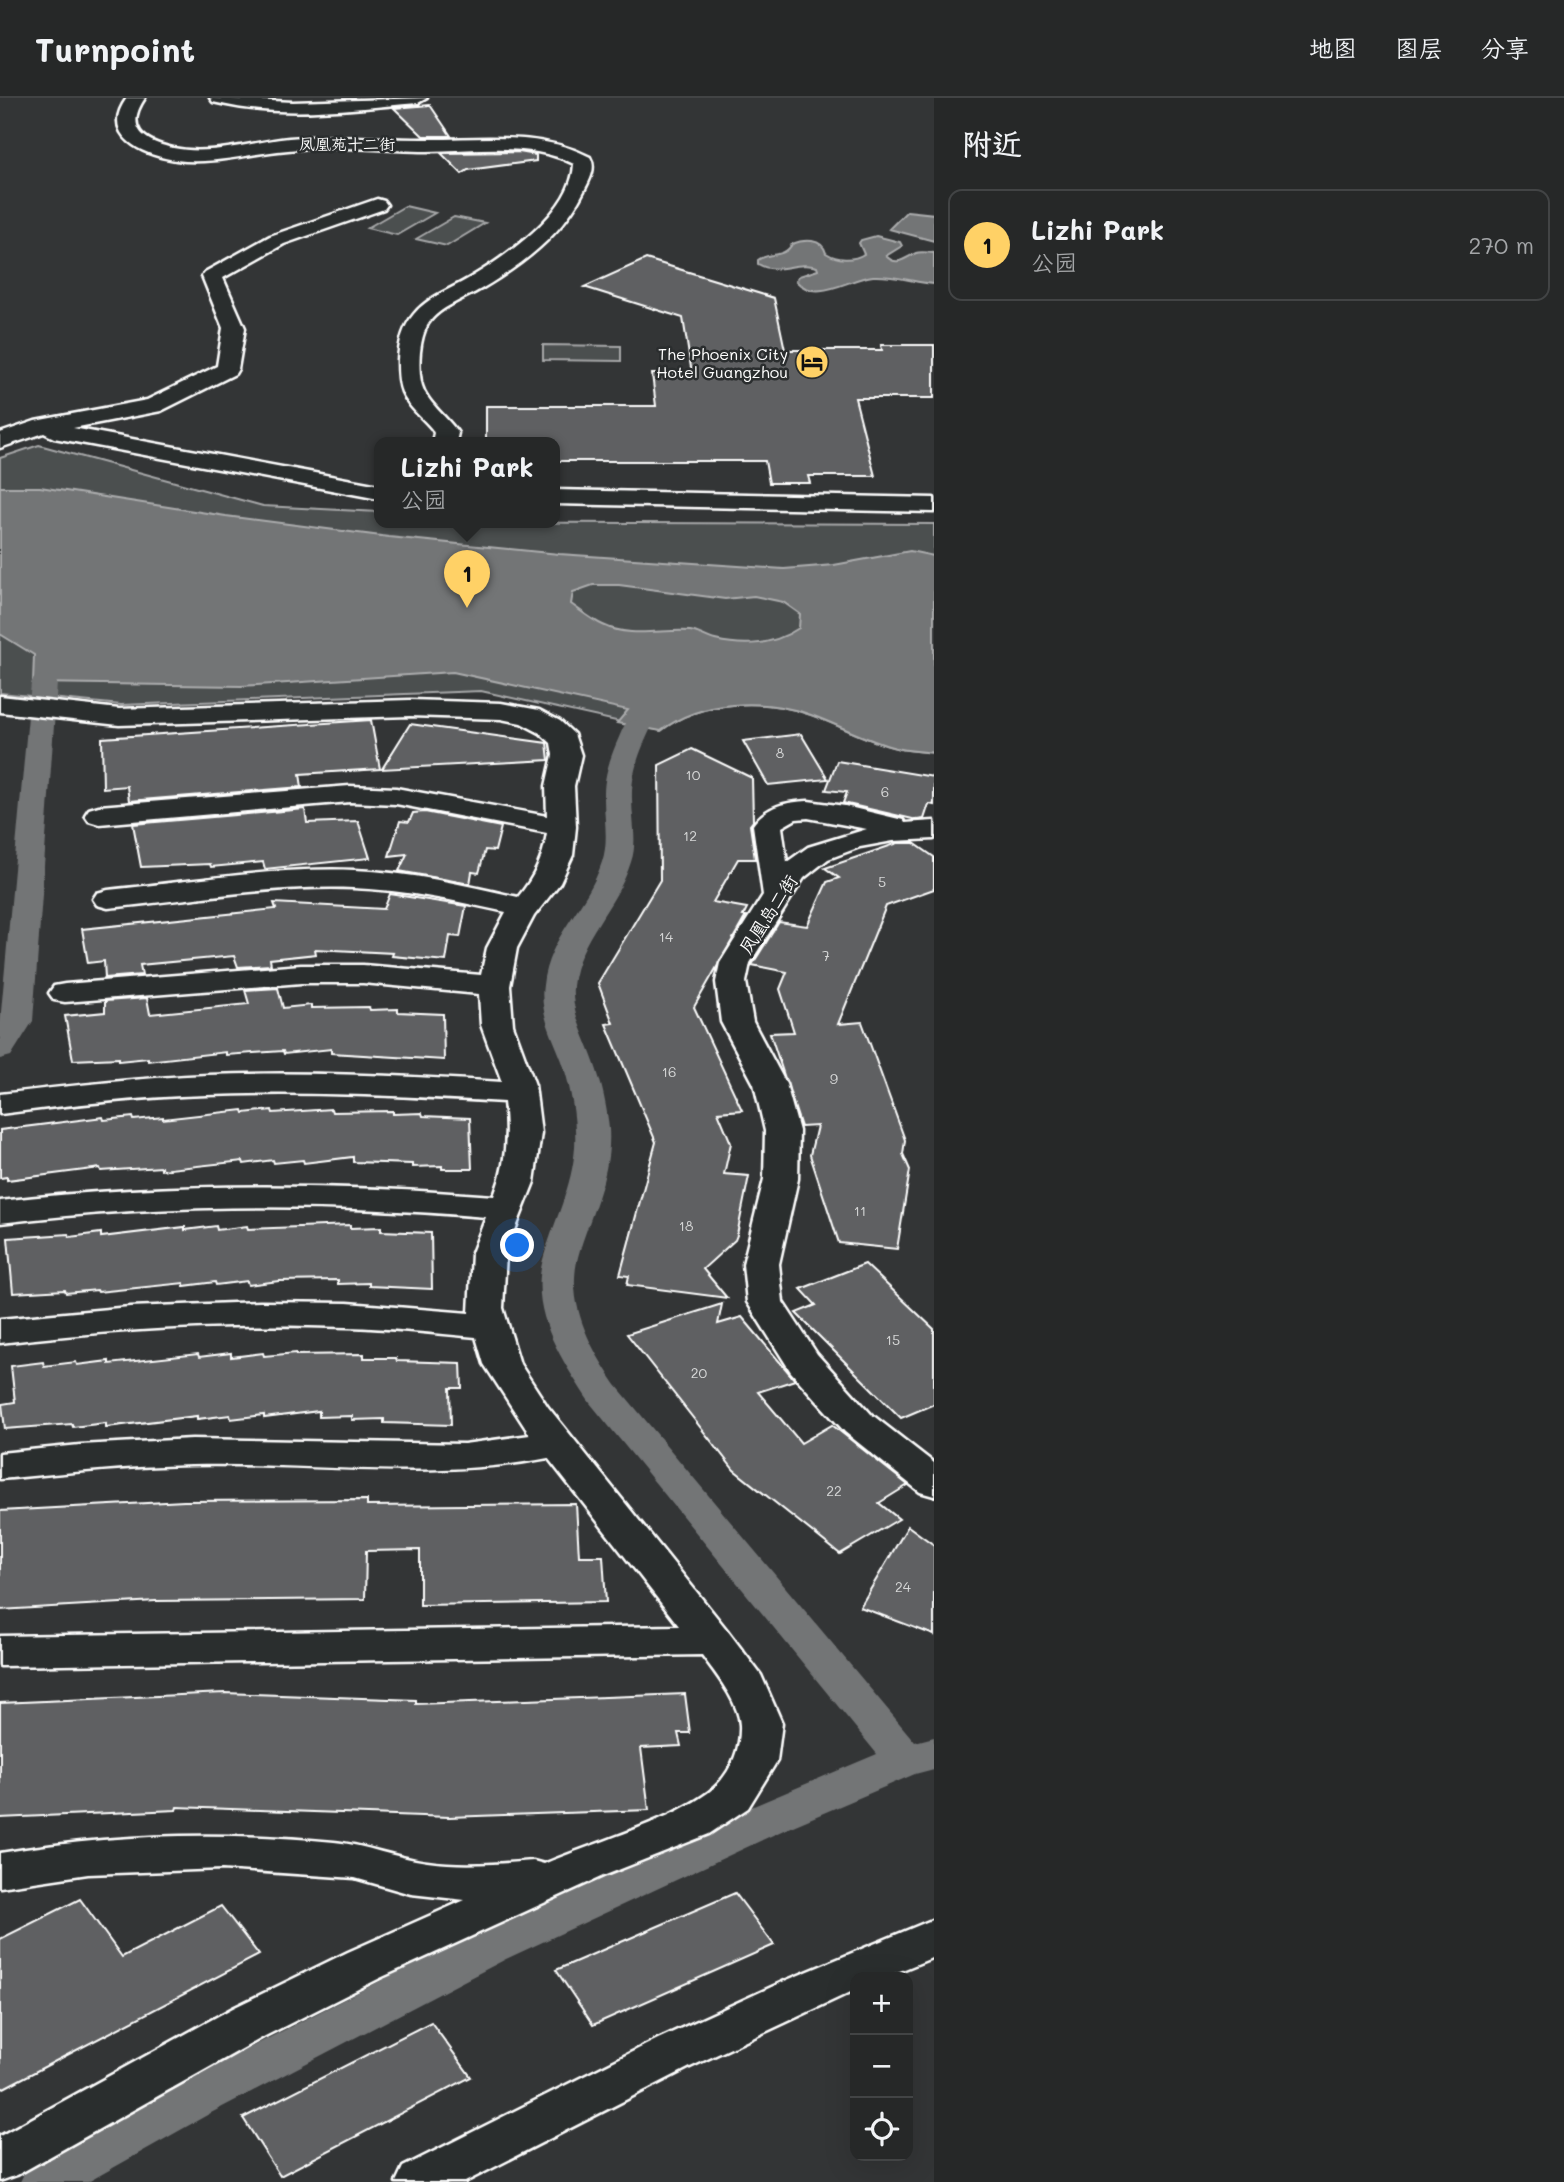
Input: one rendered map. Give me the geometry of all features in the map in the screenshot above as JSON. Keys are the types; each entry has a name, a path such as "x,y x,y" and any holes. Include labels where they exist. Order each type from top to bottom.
{"street":[{"name":"凤凰苑十二街","path":"135,98 126,114 127,126 135,139 159,151 222,155 330,141 531,147 576,156 583,161 585,167 573,196 551,225 520,254 437,305 414,330 410,383 419,402 440,420 445,437"},
{"name":"凤凰苑十二街","path":"219,98 260,107 285,108 418,98"},
{"path":"0,440 35,428 153,405 227,369 234,328 212,276 277,240 377,205"},
{"path":"0,421 374,491"},
{"path":"560,496 934,505"},
{"path":"0,704 119,717 410,708 501,711 528,716 550,727 564,740 567,755 560,786 562,827 553,864 545,883 525,907 502,948 494,986 497,1025 512,1061 520,1093 524,1132 522,1157 508,1208 489,1253 485,1308 502,1364 535,1416 713,1640 746,1686 761,1723 757,1761 733,1796 694,1822 477,1912 249,2022 0,2160"},
{"path":"99,815 350,794 396,796 562,827"},
{"path":"778,895 767,825 774,816 786,810 821,810 858,820 934,830"},
{"name":"凤凰岛二街","path":"934,830 893,832 866,837 818,853 793,872 735,963 731,982 737,1021 770,1084 782,1130 781,1178 761,1264 765,1302 804,1363 858,1423 934,1483"},
{"path":"108,899 351,879 444,889 525,907"},
{"path":"65,993 301,974 363,974 494,986"},
{"path":"0,1104 92,1092 236,1084 378,1084 520,1093"},
{"path":"0,1212 44,1206 200,1196 354,1197 508,1208"},
{"path":"0,1331 61,1323 205,1314 348,1315 491,1326"},
{"path":"0,1466 80,1458 192,1452 464,1457 557,1443"},
{"path":"0,1651 713,1640"},
{"path":"0,1870 131,1854 245,1853 358,1861 413,1877 472,1883 532,1878 588,1864"},
{"path":"421,2182 559,2107 808,1989 934,1937"}],"shaded area":[{"path":"405,206 435,213 397,235 367,228"},
{"path":"907,211 934,214 934,241 889,229"},
{"path":"454,217 485,223 447,246 416,239"},
{"path":"876,236 900,242 902,246 886,256 894,261 918,252 934,253 934,284 873,276 833,288 814,290 796,281 799,276 818,270 817,267 802,265 773,269 758,264 758,260 781,253 792,244 802,241 817,242 826,253 835,257 855,258 864,254 859,243 861,240"},
{"path":"543,345 621,346 621,361 543,360"},
{"path":"39,445 263,506 374,512 374,528 560,528 560,523 934,524 934,753 885,745 811,715 753,704 694,713 661,731 481,691 121,705 0,693 0,458"},
{"path":"0,487 40,487 226,516 389,537 559,554 784,569 834,565 910,551 934,556 934,753 885,745 811,715 753,704 694,713 661,731 617,723 628,710 453,672 241,686 33,683 34,655 0,634","holes":["593,585 619,585 725,599 754,596 783,602 800,614 799,628 769,641 737,643 715,640 690,631 635,632 613,629 595,621 571,604 573,592"]}],"building":[{"path":"430,105 451,136 423,136 394,108"},
{"path":"519,152 536,155 536,161 468,170 462,174 441,153"},
{"name":"The Phoenix City Hotel Guangzhou","path":"646,259 774,298 785,350 882,350 881,345 934,345 934,398 855,398 875,476 808,476 810,483 769,483 765,461 560,461 560,437 486,437 486,406 656,406 652,374 692,374 683,318 584,287"},
{"path":"371,720 380,769 300,774 302,787 129,801 127,786 103,788 102,738"},
{"path":"410,724 547,743 549,760 382,769"},
{"path":"801,734 828,779 768,785 743,741"},
{"path":"692,749 752,778 753,821 750,825 755,859 738,859 713,902 747,908 743,916 746,916 694,1007 742,1110 718,1112 731,1143 724,1174 749,1176 737,1235 735,1240 703,1269 727,1298 627,1285 629,1276 620,1275 656,1142 606,1024 613,1023 598,983 660,880 659,765"},
{"path":"837,761 934,777 934,805 929,804 924,819 917,820 843,803 847,792 826,790"},
{"path":"305,809 307,823 358,821 370,858 265,869 263,862 211,867 210,864 141,867 133,824"},
{"path":"425,812 501,827 495,851 485,850 479,873 472,872 470,884 399,871 407,854 389,856 400,821 409,822 413,813"},
{"path":"898,843 914,843 934,857 934,889 886,906 838,1024 862,1022 905,1140 903,1154 910,1170 897,1249 839,1243 810,1155 817,1126 801,1127 770,1033 794,1032 780,989 787,972 752,965 779,922 807,926 827,882 839,878 825,868"},
{"path":"390,894 466,906 460,937 450,936 446,961 392,956 393,953 315,949 316,954 270,959 271,965 238,967 234,956 140,965 142,975 105,978 104,961 88,963 82,929 276,909 274,903 384,909"},
{"path":"278,988 283,1008 311,1005 311,1008 369,1007 370,1010 398,1009 398,1012 443,1014 444,1060 331,1053 331,1049 284,1054 283,1051 226,1055 226,1052 148,1061 148,1058 119,1061 119,1058 73,1060 65,1016 105,1012 105,1001 147,998 150,1014 249,1004 245,990"},
{"path":"331,1109 332,1112 393,1111 393,1114 422,1113 423,1116 470,1118 472,1169 353,1162 353,1157 304,1163 303,1160 274,1163 273,1160 244,1164 243,1161 161,1170 161,1167 101,1171 100,1168 7,1180 7,1177 0,1178 0,1130 103,1117 104,1120 133,1117 134,1120 163,1119 243,1110 244,1113 272,1110 273,1113"},
{"path":"350,1225 350,1228 381,1227 381,1231 431,1233 432,1289 369,1286 369,1283 338,1284 338,1280 279,1281 248,1285 247,1281 216,1285 215,1282 184,1286 184,1283 98,1292 66,1293 65,1290 13,1293 8,1238 69,1234 70,1237 101,1233 101,1237 185,1227 185,1230 216,1226 217,1230 247,1226 248,1229"},
{"path":"865,1264 934,1329 934,1404 901,1418 796,1313 816,1305 801,1289"},
{"path":"722,1304 718,1324 742,1317 795,1380 758,1392 801,1443 832,1425 908,1485 879,1503 899,1519 840,1554 734,1470 627,1334"},
{"path":"231,1353 231,1357 263,1353 264,1356 296,1353 364,1354 364,1358 461,1363 462,1388 450,1388 451,1425 384,1423 384,1419 352,1420 352,1416 319,1417 319,1411 264,1418 264,1415 231,1419 230,1415 197,1419 197,1416 106,1427 106,1423 5,1429 2,1404 15,1402 11,1366 43,1362 44,1366 76,1362 77,1365 109,1361 109,1364"},
{"path":"367,1500 367,1506 576,1504 579,1556 603,1556 606,1602 420,1605 420,1550 366,1551 365,1599 156,1601 0,1610 0,1511 184,1501"},
{"path":"908,1526 934,1545 934,1635 860,1607"},
{"path":"225,1693 416,1700 416,1704 685,1694 690,1733 678,1733 681,1746 641,1748 649,1810 449,1817 177,1807 176,1810 0,1818 0,1703"},
{"path":"735,1893 774,1945 593,2025 556,1970"},
{"path":"80,1899 122,1957 221,1906 259,1955 0,2090 0,1939"},
{"path":"431,2022 471,2077 280,2176 243,2118"}],"waterway":[{"path":"0,1049 17,1021 44,683"},
{"path":"637,728 620,772 620,844 617,862 602,894 567,950 558,985 560,1013 587,1092 592,1146 588,1179 559,1267 558,1291 563,1317 577,1356 603,1394 906,1760"},
{"path":"906,1760 934,1753"},
{"path":"44,2182 192,2100 490,1946 771,1817 906,1760"}],"place":[{"name":"The Phoenix City Hotel Guangzhou","path":"812,362"},
{"name":"Lizhi Park","path":"467,608"}]}
